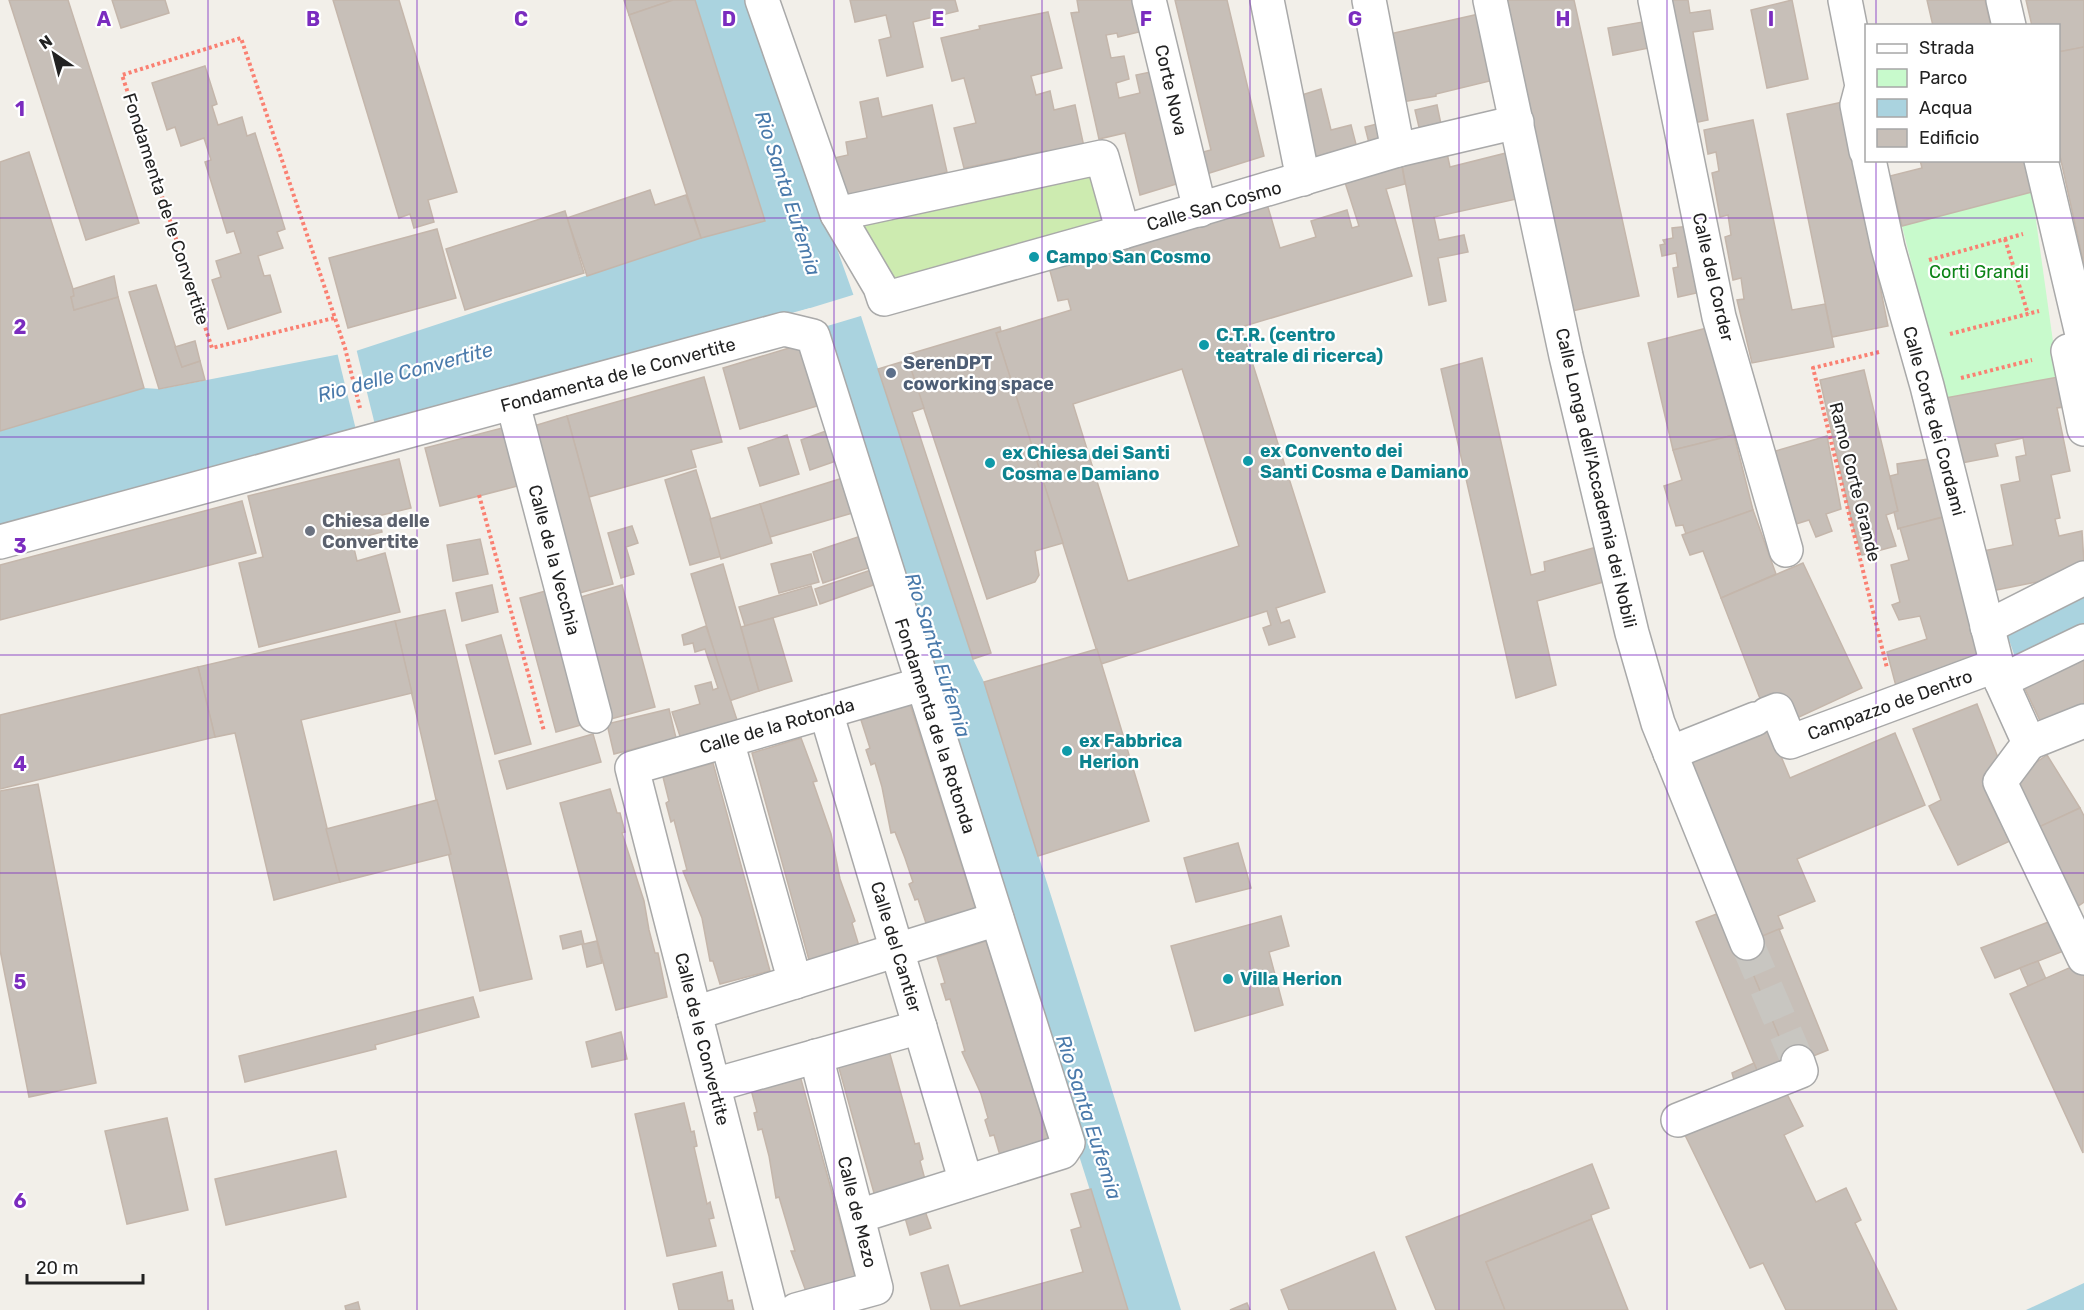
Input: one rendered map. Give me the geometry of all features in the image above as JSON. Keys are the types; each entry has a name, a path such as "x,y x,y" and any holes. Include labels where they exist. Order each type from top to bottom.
{"street":[{"path":"762,0 837,214 880,287 884,299 1124,232 1102,157 837,214"},
{"name":"Corte Nova","path":"1149,0 1200,210"},
{"path":"1267,0 1304,179"},
{"path":"1369,0 1398,150"},
{"name":"Calle Longa dell'Accademia dei Nobili","path":"1490,0 1566,356 1635,644 1658,723 1747,943"},
{"name":"Calle del Corder","path":"1655,0 1719,317 1786,550"},
{"path":"1845,0 1862,86 1857,105 1865,146"},
{"path":"2003,0 2009,24"},
{"name":"Calle San Cosmo","path":"1124,232 1398,150 1517,122"},
{"name":"Calle Corte dei Cordami","path":"1869,162 1894,270 1927,386 1999,673 2029,743"},
{"path":"2041,162 2074,302 2084,429"},
{"name":"Fondamenta de le Convertite","path":"0,542 784,329"},
{"name":"Fondamenta de la Rotonda","path":"784,329 813,336 1068,1143 1062,1152 966,1182"},
{"name":"Calle de la Vecchia","path":"513,404 595,717"},
{"path":"1987,627 2084,578"},
{"name":"Campazzo de Dentro","path":"1670,753 1777,710 1790,742 1895,703 1999,673 2084,641"},
{"name":"Calle de la Rotonda","path":"632,768 922,684"},
{"name":"Calle del Cantier","path":"826,712 966,1182"},
{"path":"2083,958 2000,782 2008,775 2029,743 2084,721"},
{"path":"727,741 795,982"},
{"name":"Calle de le Convertite","path":"632,768 771,1310"},
{"path":"695,1013 997,919"},
{"path":"714,1084 920,1027"},
{"name":"Calle de Mezo","path":"796,1310 876,1288 816,1056"},
{"path":"1678,1120 1801,1071 1798,1062"},
{"path":"859,1216 966,1182"}],"path":[{"name":"Fondamenta de le Convertite","path":"334,318 212,348 122,75 241,38 345,348 369,443"},
{"path":"1894,270 2056,224"},
{"path":"2005,239 2028,314"},
{"path":"1915,343 2074,302"},
{"name":"Ramo Corte Grande","path":"1895,703 1813,369 1915,343"},
{"path":"1927,386 2078,347"},
{"path":"479,495 544,731"}],"green space":[{"path":"1098,163 1113,221 891,283 853,218"},
{"name":"Corti Grandi","path":"2032,192 2058,377 1945,398 1902,226"}],"water":[{"path":"695,0 748,0 861,316 973,659 984,682 1181,1310 1128,1310 810,308 0,527 0,431 144,388 160,389 356,351 701,238 765,221"},
{"path":"2084,596 2084,635 2018,666 2007,634"},
{"path":"2084,1283 2084,1310 2026,1310"}],"pier":[{"path":"856,294 864,315 814,330 808,312 782,319 781,317"},
{"path":"356,348 376,429 357,434 337,352"}],"building":[{"path":"9,0 68,0 139,223 86,240"},
{"path":"112,0 165,0 169,13 121,28"},
{"path":"333,0 399,0 457,192 428,200 434,222 414,228 410,214 399,218"},
{"path":"624,0 673,0 629,15"},
{"path":"673,0 695,0 765,221 701,238 629,15"},
{"path":"850,0 955,0 958,11 913,22 923,67 887,76 879,40 891,37 886,15 855,22"},
{"path":"1077,0 1140,0 1147,30 1118,37 1117,33 1106,35 1111,58 1124,56 1129,79 1116,83 1119,98 1140,93 1136,75 1156,71 1183,182 1140,195 1125,133 1099,139 1071,13 1079,12"},
{"path":"1175,0 1227,0 1264,156 1200,176 1195,154 1211,150"},
{"path":"1494,0 1574,0 1639,296 1563,313"},
{"path":"1663,0 1688,0 1690,13 1710,10 1713,29 1693,32 1708,120 1684,125"},
{"path":"1792,0 1808,79 1767,88 1751,10"},
{"path":"1927,0 1985,0 1991,24 1933,24"},
{"path":"2026,0 2084,0 2084,47 2060,52 2060,24 2032,24"},
{"path":"1048,12 1062,68 1031,76 1036,95 1050,91 1054,110 1075,105 1084,147 1048,155 1047,151 964,168 954,128 976,123 964,78 952,81 941,38 980,29 979,26"},
{"path":"1488,12 1502,78 1436,94 1436,96 1397,103 1385,35"},
{"path":"1654,20 1659,46 1613,55 1608,28"},
{"path":"2084,47 2084,265 2060,156 2060,52"},
{"path":"205,66 217,104 212,106 218,125 242,117 247,136 255,133 285,229 277,232 283,248 258,256 264,276 270,275 281,312 228,329 212,280 221,277 216,261 241,253 234,231 227,233 205,162 211,160 204,138 181,146 175,127 167,130 152,83"},
{"path":"1321,89 1331,130 1351,125 1359,156 1306,172 1292,98"},
{"path":"878,98 882,117 932,105 947,172 839,201 825,160 848,155 846,142 867,138 860,102"},
{"path":"1843,102 1888,326 1832,337 1787,114"},
{"path":"1437,105 1443,134 1422,140 1415,110"},
{"path":"1753,120 1792,310 1825,304 1834,347 1752,363 1737,300 1744,299 1741,278 1733,280 1725,237 1731,235 1728,215 1720,217 1712,173 1719,171 1716,152 1708,154 1704,130"},
{"path":"1381,123 1385,142 1370,147 1365,127"},
{"path":"1445,144 1450,167 1510,152 1521,198 1434,217 1439,240 1464,235 1468,252 1438,258 1446,301 1429,305 1400,155"},
{"path":"29,152 73,289 74,296 71,297 74,310 118,297 144,388 0,431 0,162"},
{"name":"ex Convento dei Santi Cosma e Damiano","path":"1400,155 1405,184 1386,189 1412,276 1241,327 1325,592 1276,608 1281,623 1289,620 1295,637 1269,645 1263,628 1271,625 1267,611 1101,664 996,333 1071,310 1068,299 1058,301 1049,267 1265,197 1280,248 1316,237 1311,221 1347,210 1352,228 1359,226 1342,173","holes":["1182,369 1239,546 1128,581 1073,404"]},
{"path":"1920,162 2024,162 2032,192 1902,226 1890,176 1922,168"},
{"path":"650,190 655,205 686,195 701,238 587,276 567,218"},
{"path":"565,211 584,273 465,310 446,249"},
{"path":"1690,226 1701,292 1678,297 1673,268 1678,267 1676,253 1662,256 1660,245 1665,244 1663,240 1673,238 1672,228"},
{"path":"437,229 456,298 348,328 329,258"},
{"path":"114,276 118,297 74,310 71,297 74,296 73,289"},
{"path":"156,285 182,367 200,361 205,380 159,389 129,292"},
{"name":"ex Chiesa dei Santi Cosma e Damiano","path":"1000,327 1001,331 996,333 1063,543 1035,551 1039,575 1035,582 987,599 906,355"},
{"path":"1707,328 1734,435 1673,450 1648,343"},
{"path":"195,341 200,361 182,367 175,347"},
{"path":"799,345 817,406 740,429 723,368"},
{"path":"1482,358 1531,575 1545,571 1544,562 1607,544 1614,579 1537,601 1556,685 1516,698 1441,369"},
{"path":"908,360 924,408 912,412 991,653 973,659 878,369"},
{"path":"1864,370 1898,511 1886,515 1896,546 1862,555 1852,523 1820,380"},
{"path":"704,377 722,442 691,450 696,467 589,497 567,416"},
{"path":"2058,377 2064,407 2057,408 2070,471 2051,475 2060,518 2055,519 2059,536 2082,531 2084,563 2047,580 1986,592 1978,552 2013,545 2001,485 2020,481 2016,457 2026,455 2023,438 1995,444 1998,456 1956,464 1945,398"},
{"path":"567,416 613,584 572,595 527,428"},
{"path":"510,426 525,484 440,506 425,448"},
{"path":"826,431 836,461 810,470 801,440"},
{"path":"787,435 799,474 760,486 748,448"},
{"path":"1734,435 1753,510 1686,534 1683,525 1676,526 1664,486 1682,480 1673,450"},
{"path":"1827,436 1841,509 1826,514 1832,531 1816,537 1809,520 1796,524 1772,452"},
{"path":"1934,458 1946,516 1898,529 1894,512 1898,511 1890,476 1898,474 1897,464"},
{"path":"399,459 411,508 378,516 382,532 352,540 357,561 385,553 400,612 259,647 239,563 263,557 248,496"},
{"path":"696,470 722,556 690,565 665,480"},
{"path":"846,477 856,512 770,537 760,504"},
{"path":"242,501 256,553 0,620 0,565"},
{"path":"760,504 772,543 721,559 710,519"},
{"path":"1753,510 1776,574 1721,598 1703,551 1690,555 1682,535"},
{"path":"1944,517 1980,659 1897,690 1887,652 1927,639 1920,616 1899,620 1892,605 1900,602 1891,565 1909,560 1900,528"},
{"path":"632,526 638,543 626,547 634,574 621,578 608,533"},
{"path":"864,535 874,566 823,583 813,552"},
{"path":"480,539 488,574 453,581 447,545"},
{"path":"811,554 819,582 779,593 771,564"},
{"path":"1803,563 1862,688 1797,718 1764,709 1721,598"},
{"path":"723,564 759,691 729,701 691,574"},
{"path":"874,569 879,583 820,604 815,589"},
{"path":"492,585 498,612 462,621 456,593"},
{"path":"622,585 655,707 607,720 574,599"},
{"path":"811,586 817,605 745,626 739,607"},
{"path":"553,589 588,723 556,732 520,598"},
{"path":"445,610 532,979 480,991 395,621"},
{"path":"773,618 792,681 759,691 741,627"},
{"path":"395,621 412,693 301,720 340,882 274,900 235,733 215,737 198,667"},
{"path":"706,626 738,723 681,739 672,712 700,704 695,686 711,682 713,690 718,688 705,649 695,652 693,643 684,645 682,635"},
{"path":"501,635 531,744 495,754 466,645"},
{"path":"2084,647 2084,708 2042,725 2020,678"},
{"name":"ex Fabbrica Herion","path":"1097,649 1149,821 1038,856 984,682"},
{"path":"198,667 215,737 0,789 0,715"},
{"path":"910,704 976,910 927,926 918,899 915,900 909,884 913,882 895,832 891,833 882,787 875,763 871,765 866,750 870,748 861,720"},
{"path":"1977,704 2002,768 1996,796 1989,800 2010,841 1958,865 1929,806 1941,800 1913,729"},
{"path":"669,709 676,738 614,754 607,724"},
{"path":"1766,720 1790,778 1895,733 1925,805 1797,859 1815,901 1778,916 1783,928 1753,941 1676,758"},
{"path":"593,734 601,762 507,789 499,761"},
{"path":"801,738 817,781 813,782 831,834 840,879 855,921 852,923 859,946 809,960 752,753"},
{"path":"2047,755 2080,808 2039,827 2010,780"},
{"path":"713,763 770,971 720,984 713,961 710,961 702,918 683,871 687,870 674,820 671,822 666,803 669,801 663,777"},
{"path":"38,784 96,1083 29,1097 0,950 0,791"},
{"path":"610,789 617,813 620,813 625,832 622,833 644,901 649,930 655,953 658,953 667,997 616,1010 560,803"},
{"path":"437,800 451,854 340,882 326,829"},
{"path":"2080,808 2084,816 2084,902 2065,915 2026,833"},
{"path":"1238,843 1251,888 1196,902 1184,858"},
{"path":"1727,910 1791,1065 1760,1078 1696,922"},
{"name":"Villa Herion","path":"1281,916 1289,946 1269,952 1283,1005 1195,1031 1171,946"},
{"path":"2059,918 2079,945 1995,978 1981,948"},
{"path":"1779,929 1828,1050 1791,1065 1741,945"},
{"path":"581,931 584,944 597,941 602,963 587,967 582,944 563,949 560,936"},
{"path":"986,941 1051,1147 1002,1162 994,1135 990,1136 985,1120 988,1118 981,1094 962,1052 965,1051 950,999 946,1000 941,984 945,983 937,957"},
{"path":"2038,961 2046,979 2028,986 2020,968"},
{"path":"2078,964 2084,969 2083,1153 2010,994"},
{"path":"473,997 479,1017 375,1045 376,1049 245,1082 239,1056"},
{"path":"621,1032 627,1059 592,1067 586,1042"},
{"path":"888,1047 915,1144 919,1143 923,1159 920,1161 927,1187 876,1200 837,1061"},
{"path":"1754,1063 1760,1078 1736,1087 1732,1073"},
{"path":"799,1072 856,1280 807,1294 791,1251 795,1251 779,1197 776,1198 769,1156 762,1129 758,1130 754,1113 757,1112 750,1086"},
{"path":"1784,1088 1803,1126 1784,1135 1816,1202 1846,1188 1861,1220 1855,1223 1897,1310 1786,1310 1763,1263 1750,1268 1682,1129"},
{"path":"684,1103 691,1132 694,1131 697,1146 694,1147 707,1204 710,1202 714,1218 709,1219 716,1246 667,1256 635,1114"},
{"path":"167,1118 188,1210 127,1224 105,1131"},
{"path":"336,1151 346,1197 226,1225 215,1179"},
{"path":"1592,1164 1609,1208 1591,1215 1592,1219 1486,1262 1505,1310 1436,1310 1406,1237"},
{"path":"1091,1189 1128,1310 931,1310 921,1273 948,1265 960,1306 1083,1272 1071,1230 1081,1227 1071,1194"},
{"path":"925,1211 931,1228 910,1235 904,1214"},
{"path":"1592,1219 1628,1310 1505,1310 1486,1262"},
{"path":"1374,1252 1396,1310 1289,1310 1281,1290"},
{"path":"722,1272 728,1301 732,1300 734,1310 679,1310 673,1284"},
{"path":"358,1302 360,1310 346,1310 345,1306"},
{"path":"1247,1303 1250,1310 1230,1310"}],"tunnel":[{"path":"1747,943 1798,1062"}],"place":[{"name":"Campo San Cosmo","path":"1034,257"},
{"name":"C.T.R. (centro teatrale di ricerca)","path":"1204,345"},
{"name":"SerenDPT coworking space","path":"891,373"},
{"name":"ex Convento dei Santi Cosma e Damiano","path":"1248,461"},
{"name":"ex Chiesa dei Santi Cosma e Damiano","path":"990,463"},
{"name":"Chiesa delle Convertite","path":"310,531"},
{"name":"ex Fabbrica Herion","path":"1067,751"},
{"name":"Villa Herion","path":"1228,979"}],"water label":[{"name":"Rio Santa Eufemia","path":"788,193"},
{"name":"Rio delle Convertite","path":"405,372"},
{"name":"Rio Santa Eufemia","path":"938,655"},
{"name":"Rio Santa Eufemia","path":"1089,1117"}]}
